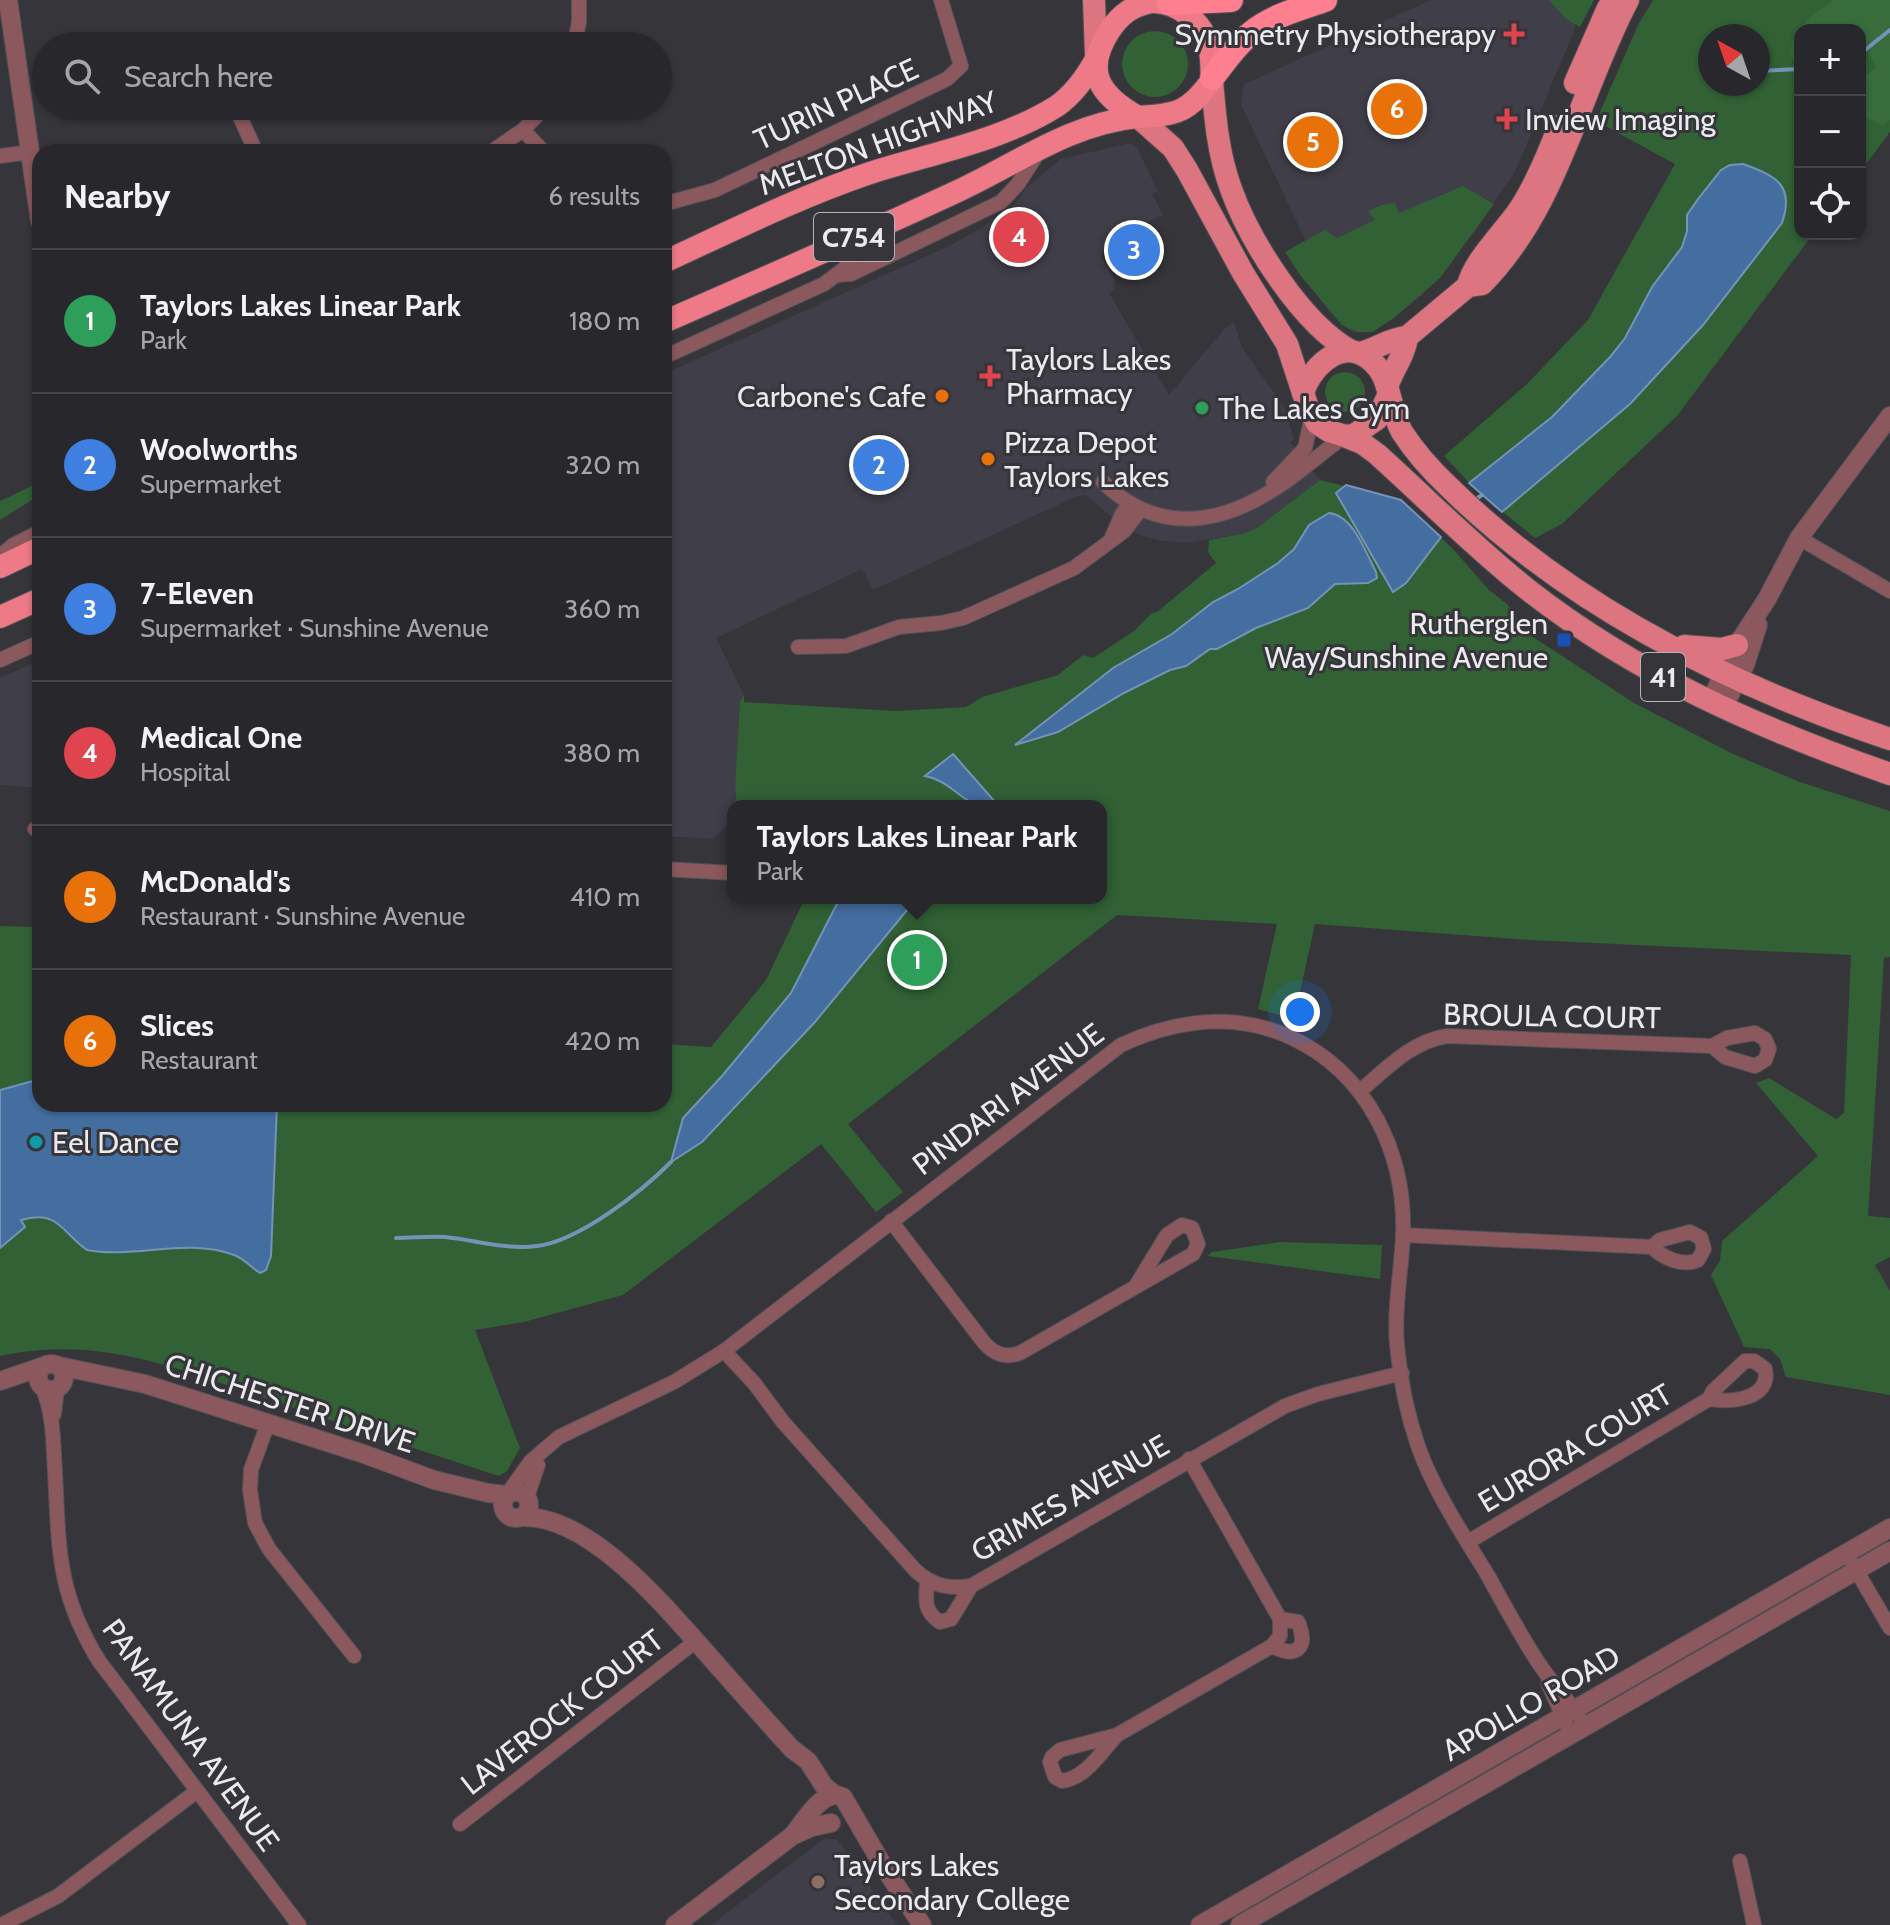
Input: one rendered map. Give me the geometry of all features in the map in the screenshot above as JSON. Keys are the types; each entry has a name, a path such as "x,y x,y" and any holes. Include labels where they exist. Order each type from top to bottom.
{"highway":[{"path":"1231,0 1151,2 1128,10 1115,23 1096,57 1096,70 1106,91 1138,117 1181,112 1194,103 1240,43 1260,27 1285,14 1325,0"},
{"name":"41","path":"1166,2 1191,18 1203,33 1210,49 1212,79"},
{"name":"MELTON HIGHWAY","path":"672,258 813,194 1036,118 1068,98 1096,57"},
{"name":"C754","path":"672,318 961,190 1090,125 1138,117"},
{"path":"0,567 32,552"},
{"path":"0,617 32,605"}],"main road":[{"path":"1094,0 1096,57"},
{"path":"1529,208 1589,48 1612,0"},
{"path":"1303,393 1310,375 1330,358 1379,347 1394,338 1407,337 1468,286 1482,284 1491,275 1529,208 1560,163 1597,68 1628,0"},
{"name":"41","path":"1212,79 1223,163 1231,190 1268,259 1322,330 1372,360 1382,371 1402,431 1449,487 1489,524 1554,574 1671,645 1806,709 1890,739"},
{"path":"1138,117 1181,158 1243,273 1287,344 1312,416"},
{"path":"1346,436 1371,425 1382,412 1394,367 1405,350 1407,337"},
{"name":"41","path":"1312,416 1329,431 1362,443 1377,454 1463,535 1529,591 1634,661 1716,705 1799,741 1890,774"},
{"path":"1671,645 1713,649 1737,645"}],"street":[{"path":"8,0 32,166"},
{"path":"577,32 579,0"},
{"name":"TURIN PLACE","path":"672,202 715,190 947,79 961,66 941,0"},
{"path":"241,120 252,144"},
{"path":"503,144 533,120"},
{"path":"523,130 536,144"},
{"path":"836,275 851,274 1001,202 1018,184 1042,147"},
{"path":"0,156 30,152"},
{"path":"672,353 817,288 836,275 879,226"},
{"path":"1253,501 1305,448 1312,416"},
{"path":"1716,705 1731,676 1737,645 1767,599 1799,538 1890,416"},
{"path":"1103,482 1136,506 1169,518 1192,520 1220,516 1277,488 1346,436"},
{"path":"798,647 846,646 899,627 963,618 1060,576 1087,559 1112,538 1122,514 1136,506"},
{"path":"0,559 32,538"},
{"path":"1799,538 1890,591"},
{"path":"1731,676 1745,665 1767,599"},
{"path":"0,660 32,646"},
{"path":"672,869 727,873"},
{"name":"PINDARI AVENUE","path":"516,1502 531,1461 551,1444 576,1428 685,1375 729,1348 1100,1058 1121,1045 1172,1025 1229,1021 1278,1032 1320,1054 1360,1091 1383,1128 1400,1183 1403,1235 1397,1343 1418,1448 1468,1542 1573,1723"},
{"name":"BROULA COURT","path":"1360,1091 1415,1047 1447,1036 1712,1046"},
{"path":"891,1221 988,1348 1001,1355 1020,1353 1193,1254 1198,1244 1192,1228 1182,1225 1171,1230 1137,1284"},
{"path":"1403,1235 1652,1247"},
{"path":"729,1348 783,1422 927,1581 926,1607 940,1622 951,1619 971,1586"},
{"name":"CHICHESTER DRIVE","path":"1,1380 104,1376 145,1384 459,1487 516,1502 572,1531 633,1574 792,1749 812,1785 882,1864 922,1925"},
{"name":"GRIMES AVENUE","path":"927,1581 949,1588 971,1586 1285,1406 1344,1387 1402,1378"},
{"name":"PANAMUNA AVENUE","path":"50,1380 61,1571 73,1611 99,1661 299,1925"},
{"name":"EURORA COURT","path":"1468,1542 1709,1399"},
{"path":"268,1423 251,1470 250,1490 255,1523 269,1549 354,1656"},
{"path":"1117,1735 1272,1646 1280,1636 1280,1619 1189,1459"},
{"name":"APOLLO ROAD","path":"1240,1925 1890,1528"},
{"name":"APOLLO ROAD","path":"1200,1925 1890,1551"},
{"path":"1847,1553 1890,1628"},
{"path":"1272,1646 1284,1652 1294,1652 1302,1641 1298,1622 1280,1619"},
{"name":"LAVEROCK COURT","path":"460,1824 696,1641"},
{"path":"1,1925 58,1896 197,1791"},
{"path":"830,1802 823,1819 832,1823"},
{"path":"675,1925 792,1836 830,1802"},
{"path":"792,1836 832,1823"},
{"name":"CHICHESTER DRIVE","path":"832,1823 857,1837 882,1864"},
{"path":"1740,1861 1754,1925"}],"shaded area":[{"path":"1431,0 1549,0 1576,26 1515,172 1448,267 1422,295 1378,329 1364,333 1350,331 1331,314 1285,252 1305,240 1241,104 1244,84"},
{"path":"1130,143 1137,148 1158,191 1152,194 1163,215 1108,240 1101,257 1115,280 1114,289 1109,293 1169,395 1225,328 1234,322 1242,347 1285,409 1294,439 1290,442 1320,480 1247,533 1186,543 1139,535 1086,495 1075,497 873,590 862,569 716,638 744,695 740,701 736,800 727,800 727,825 713,839 672,836 672,370 949,246 1010,211 1026,188 1061,159"},
{"path":"32,664 32,787 0,785 0,678"},
{"name":"Taylors Lakes Secondary College","path":"825,1838 838,1840 897,1925 711,1925"}],"green space":[{"path":"1549,0 1594,0 1580,27 1566,19"},
{"path":"1653,0 1890,0 1890,132 1866,164 1866,24 1794,24 1794,240 1809,240 1677,416 1562,524 1535,538 1475,489 1444,456 1527,384 1588,320 1675,164 1596,121 1638,25"},
{"path":"1834,0 1890,0 1890,120 1883,125 1866,118 1866,76 1876,68 1866,47 1866,24 1805,24"},
{"path":"1148,31 1162,31 1174,36 1183,45 1188,64 1186,77 1179,88 1162,97 1148,97 1136,92 1127,83 1122,71 1122,57 1127,45 1136,36"},
{"path":"1794,38 1794,59 1790,56"},
{"path":"1463,186 1494,204 1440,278 1394,318 1372,332 1357,332 1342,325 1285,252 1325,230 1337,238 1375,220 1368,211 1382,205 1395,203 1399,213"},
{"path":"1345,372 1359,378 1365,392 1359,406 1345,412 1331,406 1325,392 1331,378"},
{"path":"1320,480 1401,500 1454,550 1489,590 1507,604 1530,635 1634,703 1733,754 1800,782 1890,811 1890,957 1884,958 1868,1216 1890,1218 1890,1257 1875,1265 1890,1291 1890,1395 1786,1377 1780,1359 1770,1349 1744,1347 1711,1275 1720,1261 1722,1241 1818,1156 1756,1083 1769,1078 1836,1119 1844,1113 1851,955 1530,940 1315,924 1294,1019 1258,1009 1277,924 1117,915 848,1124 903,1192 876,1212 821,1144 623,1295 524,1322 475,1330 520,1448 507,1471 499,1476 145,1360 74,1349 0,1356 0,926 32,927 32,1112 672,1112 672,1045 711,1047 766,980 802,904 1107,904 1107,800 736,800 740,701 744,695 744,702 895,711 966,707 982,697 1058,675 1083,655 1093,658 1134,631 1216,563 1208,552 1209,540 1246,533"},
{"path":"32,486 32,500 0,520 0,501"},
{"path":"1280,1242 1382,1245 1380,1279 1208,1256 1212,1252"}],"water":[{"path":"1743,164 1765,173 1780,184 1786,199 1782,223 1703,325 1630,404 1502,512 1469,483 1552,417 1610,357 1625,338 1652,287 1682,247 1687,231 1687,215 1698,199 1721,170 1730,165"},
{"path":"1346,485 1401,500 1441,537 1406,583 1393,592 1336,493"},
{"path":"1329,513 1338,515 1352,528 1377,578 1368,583 1335,584 1308,608 1256,628 1217,649 1210,649 1186,666 1170,670 1124,693 1058,732 1015,745 1113,668 1172,634 1213,602 1278,563 1294,549 1309,525"},
{"path":"953,754 993,800 969,800 936,779 925,776"},
{"path":"837,904 912,904 815,1022 702,1142 671,1162 683,1118 791,993"},
{"path":"32,1081 32,1112 277,1112 271,1256 266,1270 260,1273 234,1255 216,1250 87,1250 59,1224 34,1217 21,1220 25,1227 0,1248 0,1090"}],"waterway":[{"path":"1866,49 1890,30"},
{"path":"1770,70 1794,69"},
{"path":"1473,501 1482,495"},
{"path":"396,1238 445,1237 514,1247 554,1242 608,1213 671,1162"}],"place":[{"name":"Symmetry Physiotherapy","path":"1514,34"},
{"name":"Slices","path":"1397,109"},
{"name":"Inview Imaging","path":"1507,119"},
{"name":"McDonald's","path":"1313,142"},
{"name":"Medical One","path":"1019,237"},
{"name":"7-Eleven","path":"1134,250"},
{"name":"Taylors Lakes Pharmacy","path":"990,376"},
{"name":"Carbone's Cafe","path":"942,396"},
{"name":"The Lakes Gym","path":"1202,408"},
{"name":"Pizza Depot Taylors Lakes","path":"988,459"},
{"name":"Woolworths","path":"879,465"},
{"name":"Rutherglen Way/Sunshine Avenue","path":"1564,640"},
{"name":"Taylors Lakes Linear Park","path":"917,960"},
{"name":"Eel Dance","path":"36,1142"},
{"name":"Taylors Lakes Secondary College","path":"818,1882"}]}
